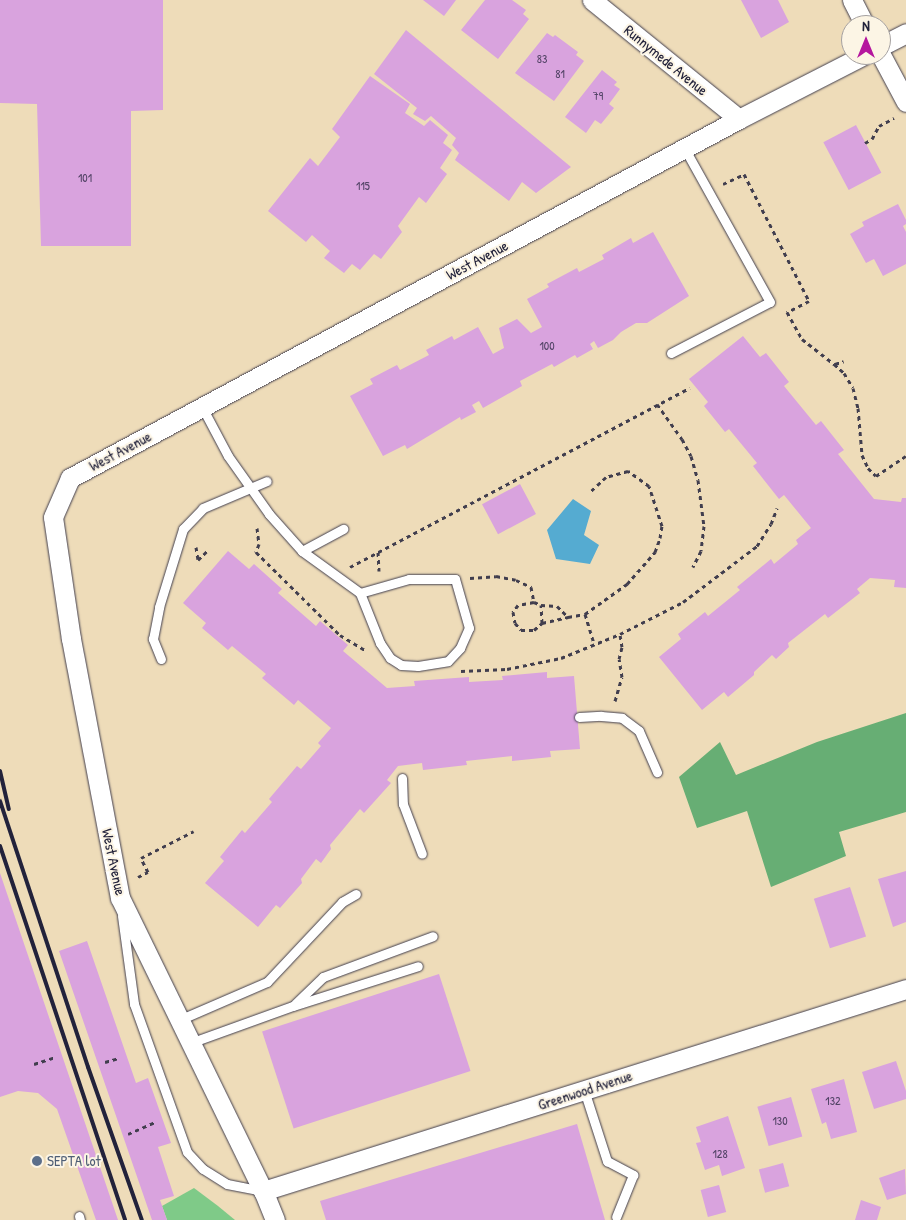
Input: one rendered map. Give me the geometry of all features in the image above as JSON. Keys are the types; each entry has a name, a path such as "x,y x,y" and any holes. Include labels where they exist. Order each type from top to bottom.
{"street":[{"name":"Runnymede Avenue","path":"592,0 739,119"},
{"path":"852,0 860,15"},
{"path":"891,41 906,33"},
{"name":"West Avenue","path":"274,1220 263,1191 120,898 71,639 53,517 70,478 739,119 844,65"},
{"path":"886,65 906,102"},
{"name":"Greenwood Avenue","path":"263,1191 906,989"}],"lane":[{"path":"671,353 770,302 685,149"},
{"path":"202,407 228,456 269,514 302,551 360,593 380,643 390,658 401,665 418,666 448,662 460,648 469,628 455,579 409,579 360,593"},
{"path":"161,659 153,638 159,608 183,528 203,508 266,481"},
{"path":"302,551 343,528"},
{"path":"579,717 601,716 622,718 639,731 657,772"},
{"path":"402,778 403,804 422,854"},
{"path":"179,1020 267,982 342,902 356,894"},
{"path":"120,898 134,1004 187,1152 203,1169 227,1184 263,1191"},
{"path":"293,1006 322,976 433,936"},
{"path":"190,1043 293,1006 418,966"},
{"path":"584,1090 606,1161 633,1175 616,1217"}],"path":[{"path":"865,143 872,139 880,126 894,118"},
{"path":"718,178 722,184 744,174 809,300 787,312 802,339 844,373 853,388 858,408 862,455 868,468 876,476 906,456"},
{"path":"834,364 844,361"},
{"path":"335,576 690,388"},
{"path":"657,404 682,439 691,456 698,480 704,526 701,551 693,567"},
{"path":"568,617 557,606 541,606 534,602 518,606 513,612 515,623 521,630 534,630 542,623 555,622 585,614 627,584 655,552 662,526 649,486 628,470 606,477 590,492"},
{"path":"455,579 496,576 516,580 531,587 534,602"},
{"path":"541,606 542,623"},
{"path":"585,614 594,644"},
{"path":"601,716 614,703 622,677 619,659 622,647 620,634"},
{"path":"132,879 148,872 141,858 194,831"},
{"path":"34,1064 56,1057"},
{"path":"105,1062 119,1058"},
{"path":"128,1134 156,1122"}],"green space":[{"path":"906,713 906,812 839,832 846,856 771,887 747,811 697,828 679,777 720,742 736,775 817,742"},
{"path":"194,1188 235,1220 167,1220 162,1206"}],"water":[{"path":"573,499 591,511 584,535 599,545 590,564 556,559 547,530"}],"building":[{"path":"0,0 163,0 163,110 131,111 131,246 41,246 37,104 0,103"},
{"path":"423,0 456,0 444,16"},
{"path":"485,0 512,0 526,10 523,14 529,19 498,59 461,30"},
{"path":"741,0 778,0 789,22 761,38"},
{"path":"406,30 571,167 536,193 522,182 509,201 455,160 459,153 452,145 456,138 431,116 425,121 413,114 417,108 374,74"},
{"path":"547,33 553,37 555,35 578,52 576,55 584,61 554,101 515,73"},
{"path":"602,70 617,82 614,85 620,89 609,104 614,108 601,124 595,120 586,133 565,117"},
{"path":"370,76 410,104 405,113 424,126 430,120 448,135 443,143 452,150 440,168 447,174 426,203 419,197 398,226 402,232 381,259 374,254 360,270 352,264 344,273 324,258 330,251 312,235 306,242 268,211 310,158 318,166 340,137 332,129"},
{"path":"856,125 881,173 849,190 823,142"},
{"path":"898,204 906,220 906,224 903,226 906,232 906,264 883,276 874,259 866,263 850,234 864,226 862,222"},
{"path":"653,232 689,296 647,323 636,323 621,332 613,340 598,348 594,341 590,344 593,349 577,358 575,355 554,367 552,364 520,381 522,386 483,408 479,401 472,405 476,412 461,420 460,417 407,449 405,445 383,456 350,396 373,384 370,379 397,365 400,370 429,355 426,350 452,336 454,340 478,327 493,354 504,348 499,328 517,319 531,333 542,327 527,299 549,287 547,284 577,268 579,272 604,259 602,255 631,238 633,243"},
{"path":"743,336 760,357 766,353 789,382 784,386 816,425 821,421 844,450 838,454 874,499 901,502 902,498 906,498 906,588 894,587 895,580 870,578 857,589 860,593 828,618 825,614 788,643 789,647 776,659 772,655 754,672 754,675 728,697 724,692 702,710 659,657 681,639 678,634 705,612 708,616 740,590 737,587 771,559 774,564 798,544 796,540 811,528 784,495 779,499 753,466 757,463 729,429 725,432 704,406 708,402 689,379"},
{"path":"520,484 536,514 498,534 482,504"},
{"path":"228,551 249,569 254,564 282,589 278,593 316,626 320,621 348,645 343,651 387,688 415,686 414,681 469,677 469,682 503,680 502,676 547,672 547,678 574,676 580,749 550,751 551,757 512,761 512,756 466,761 467,765 423,770 422,763 398,766 387,780 391,783 364,813 360,809 330,845 331,849 321,863 316,859 301,879 302,883 280,908 276,905 258,927 205,883 224,861 220,857 242,830 245,833 272,802 269,799 297,766 301,769 321,746 318,743 331,728 298,700 294,705 262,678 266,674 232,646 228,650 202,628 206,623 183,603"},
{"path":"906,871 906,922 893,927 878,879"},
{"path":"0,873 118,1220 96,1220 57,1109 38,1093 18,1091 0,1097"},
{"path":"850,887 866,936 830,948 814,899"},
{"path":"87,941 136,1083 148,1078 171,1143 158,1147 174,1196 160,1200 167,1220 152,1220 59,951"},
{"path":"439,974 471,1071 294,1128 262,1031"},
{"path":"896,1061 906,1091 906,1099 874,1109 862,1072"},
{"path":"844,1079 857,1132 831,1139 826,1122 822,1124 811,1089"},
{"path":"791,1097 802,1136 769,1146 757,1107"},
{"path":"728,1116 745,1168 722,1176 719,1165 705,1170 696,1143 701,1142 696,1127"},
{"path":"577,1124 605,1220 326,1220 320,1201"},
{"path":"783,1163 789,1186 765,1193 759,1169"},
{"path":"905,1169 906,1194 887,1200 879,1178"},
{"path":"719,1185 726,1212 708,1217 701,1190"},
{"path":"861,1200 881,1207 877,1220 855,1220"}],"railway":[{"path":"0,771 9,809"},
{"path":"0,801 88,1067 142,1220"},
{"path":"0,846 125,1220"}],"place":[{"name":"SEPTA lot","path":"37,1161"}]}
